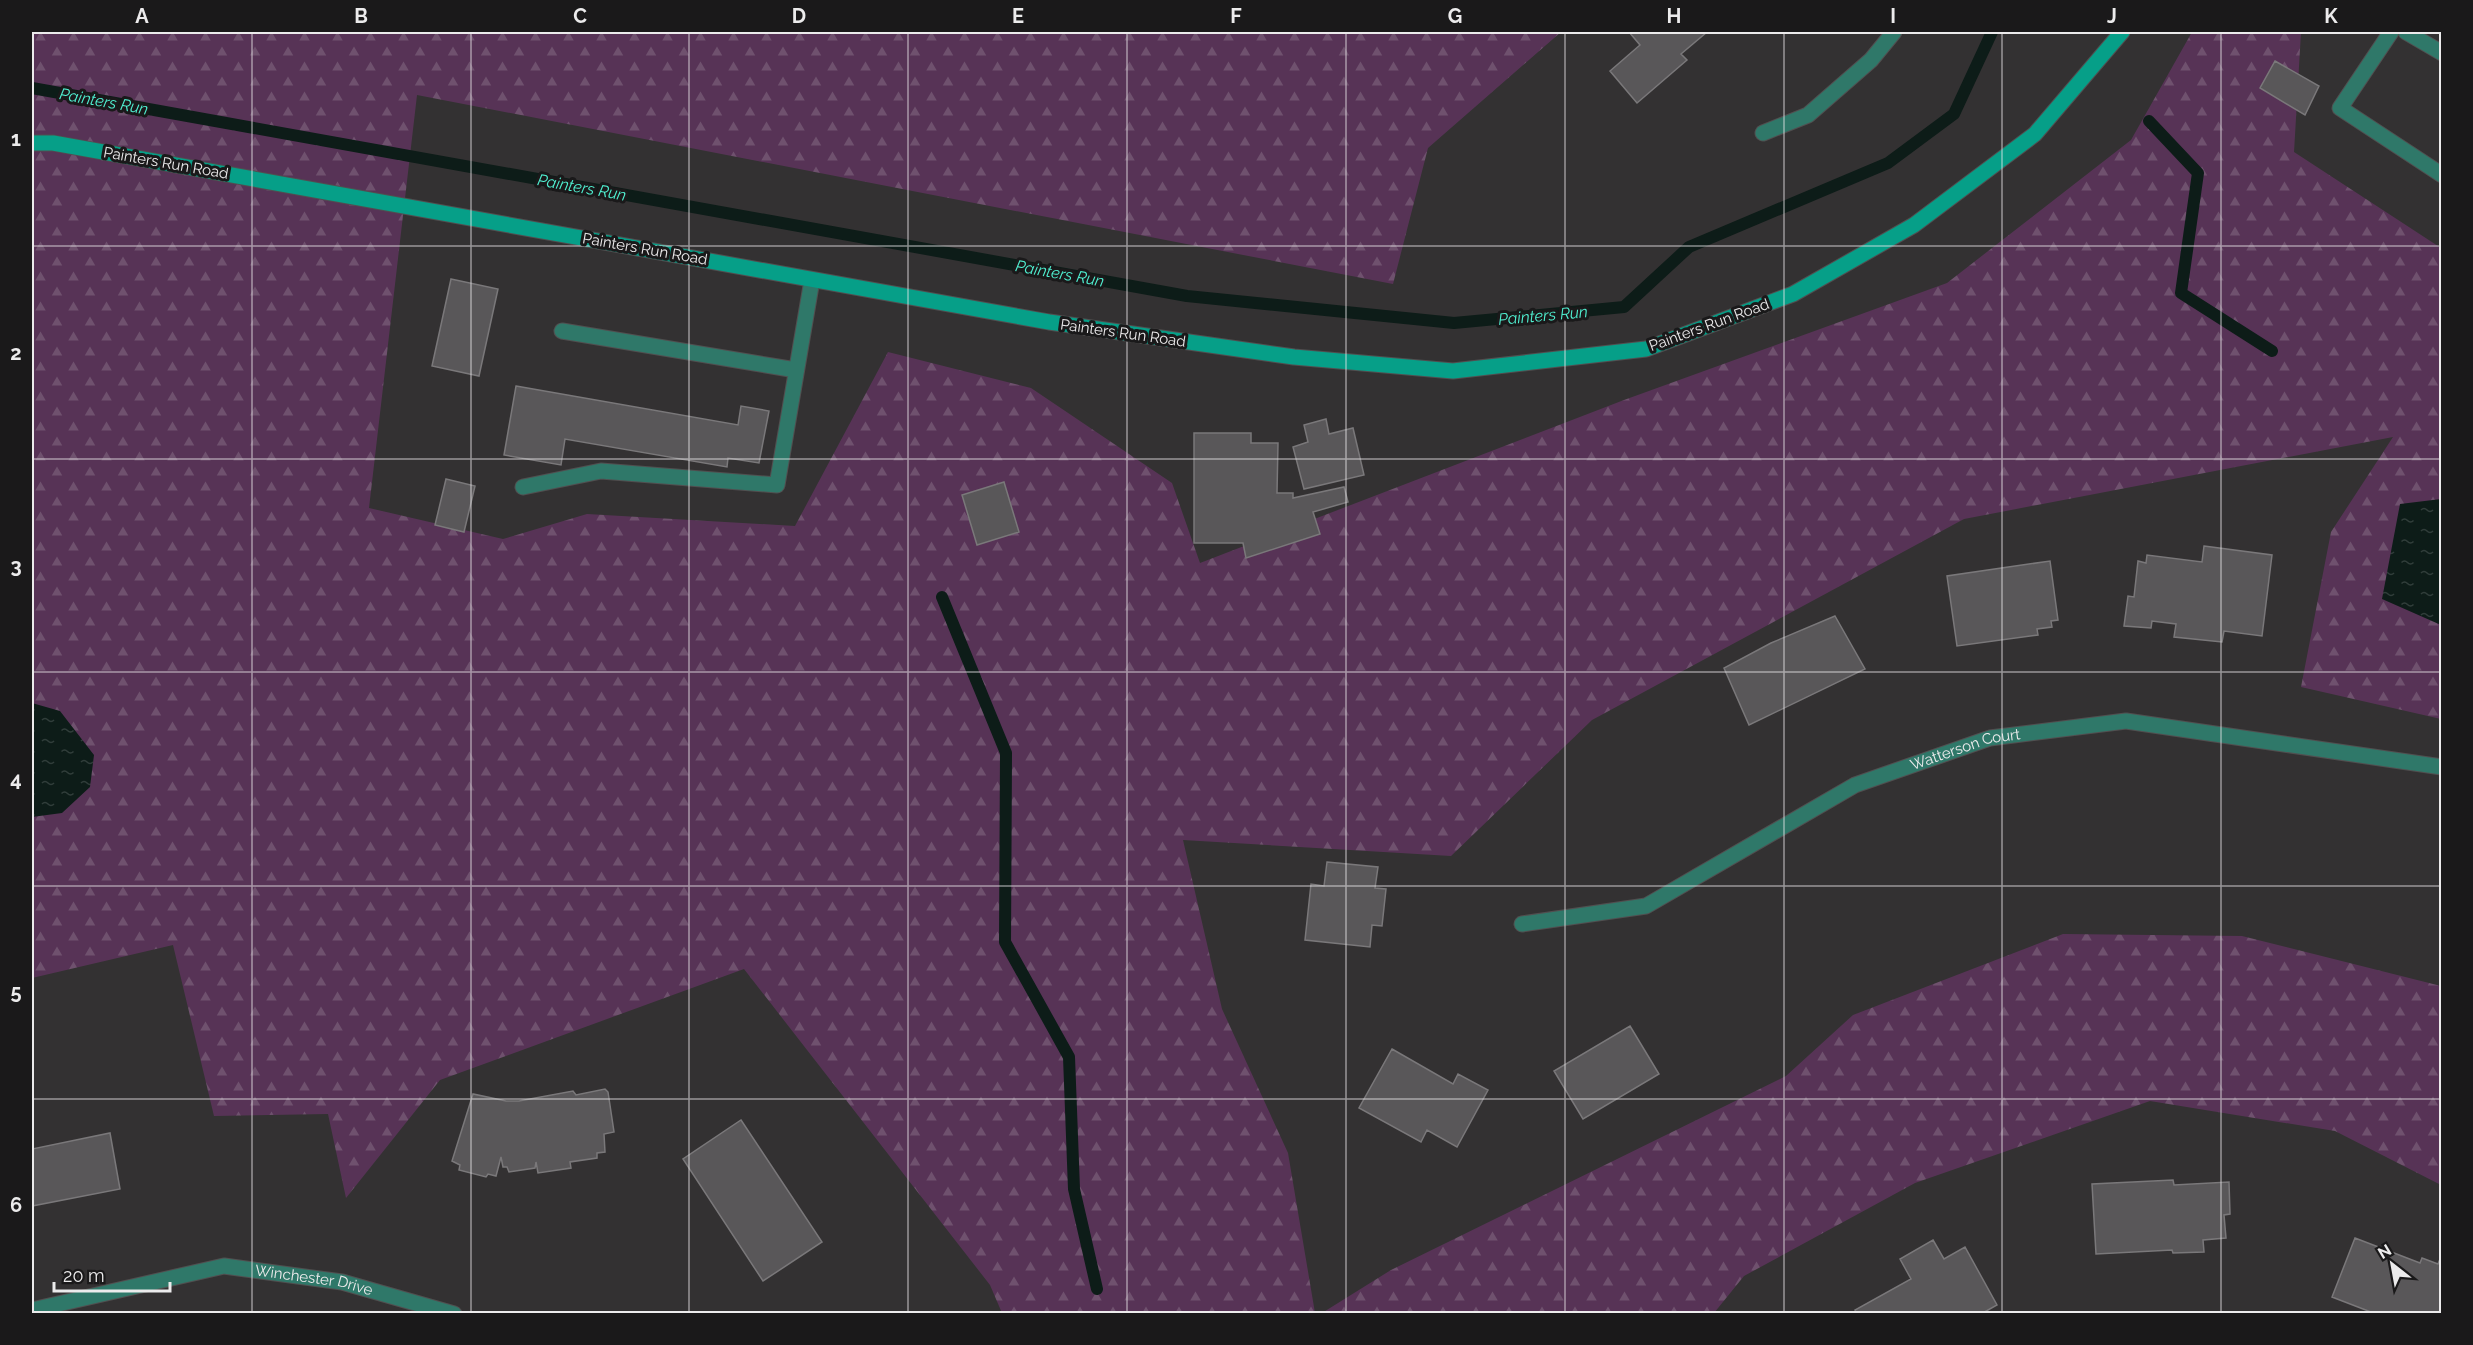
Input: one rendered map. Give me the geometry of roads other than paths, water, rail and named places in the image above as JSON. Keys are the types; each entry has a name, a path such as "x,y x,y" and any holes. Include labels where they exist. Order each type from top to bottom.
{"street":[{"path":"1763,133 1808,115 1872,60 1894,32"},
{"name":"Painters Run Road","path":"32,143 53,143 1049,322 1294,357 1454,371 1646,349 1793,294 1914,225 2035,134 2122,32"},
{"path":"2391,32 2340,108 2442,175"},
{"path":"2406,32 2442,53"},
{"path":"523,487 601,471 777,484 812,280"},
{"path":"562,331 796,370"},
{"name":"Watterson Court","path":"1522,924 1646,906 1855,785 1990,738 2126,721 2442,767"},
{"name":"Winchester Drive","path":"32,1310 224,1266 342,1282 454,1314"}],"water":[{"path":"2442,499 2441,625 2382,599 2400,504"},
{"path":"32,703 60,711 94,755 90,787 62,813 32,817"}],"waterway":[{"name":"Painters Run","path":"32,88 1187,296 1454,323 1624,307 1689,247 1888,163 1954,114 1992,32"},
{"path":"2149,121 2198,173 2181,293 2272,351"},
{"path":"942,597 1006,753 1005,942 1069,1057 1074,1189 1097,1289"}]}
